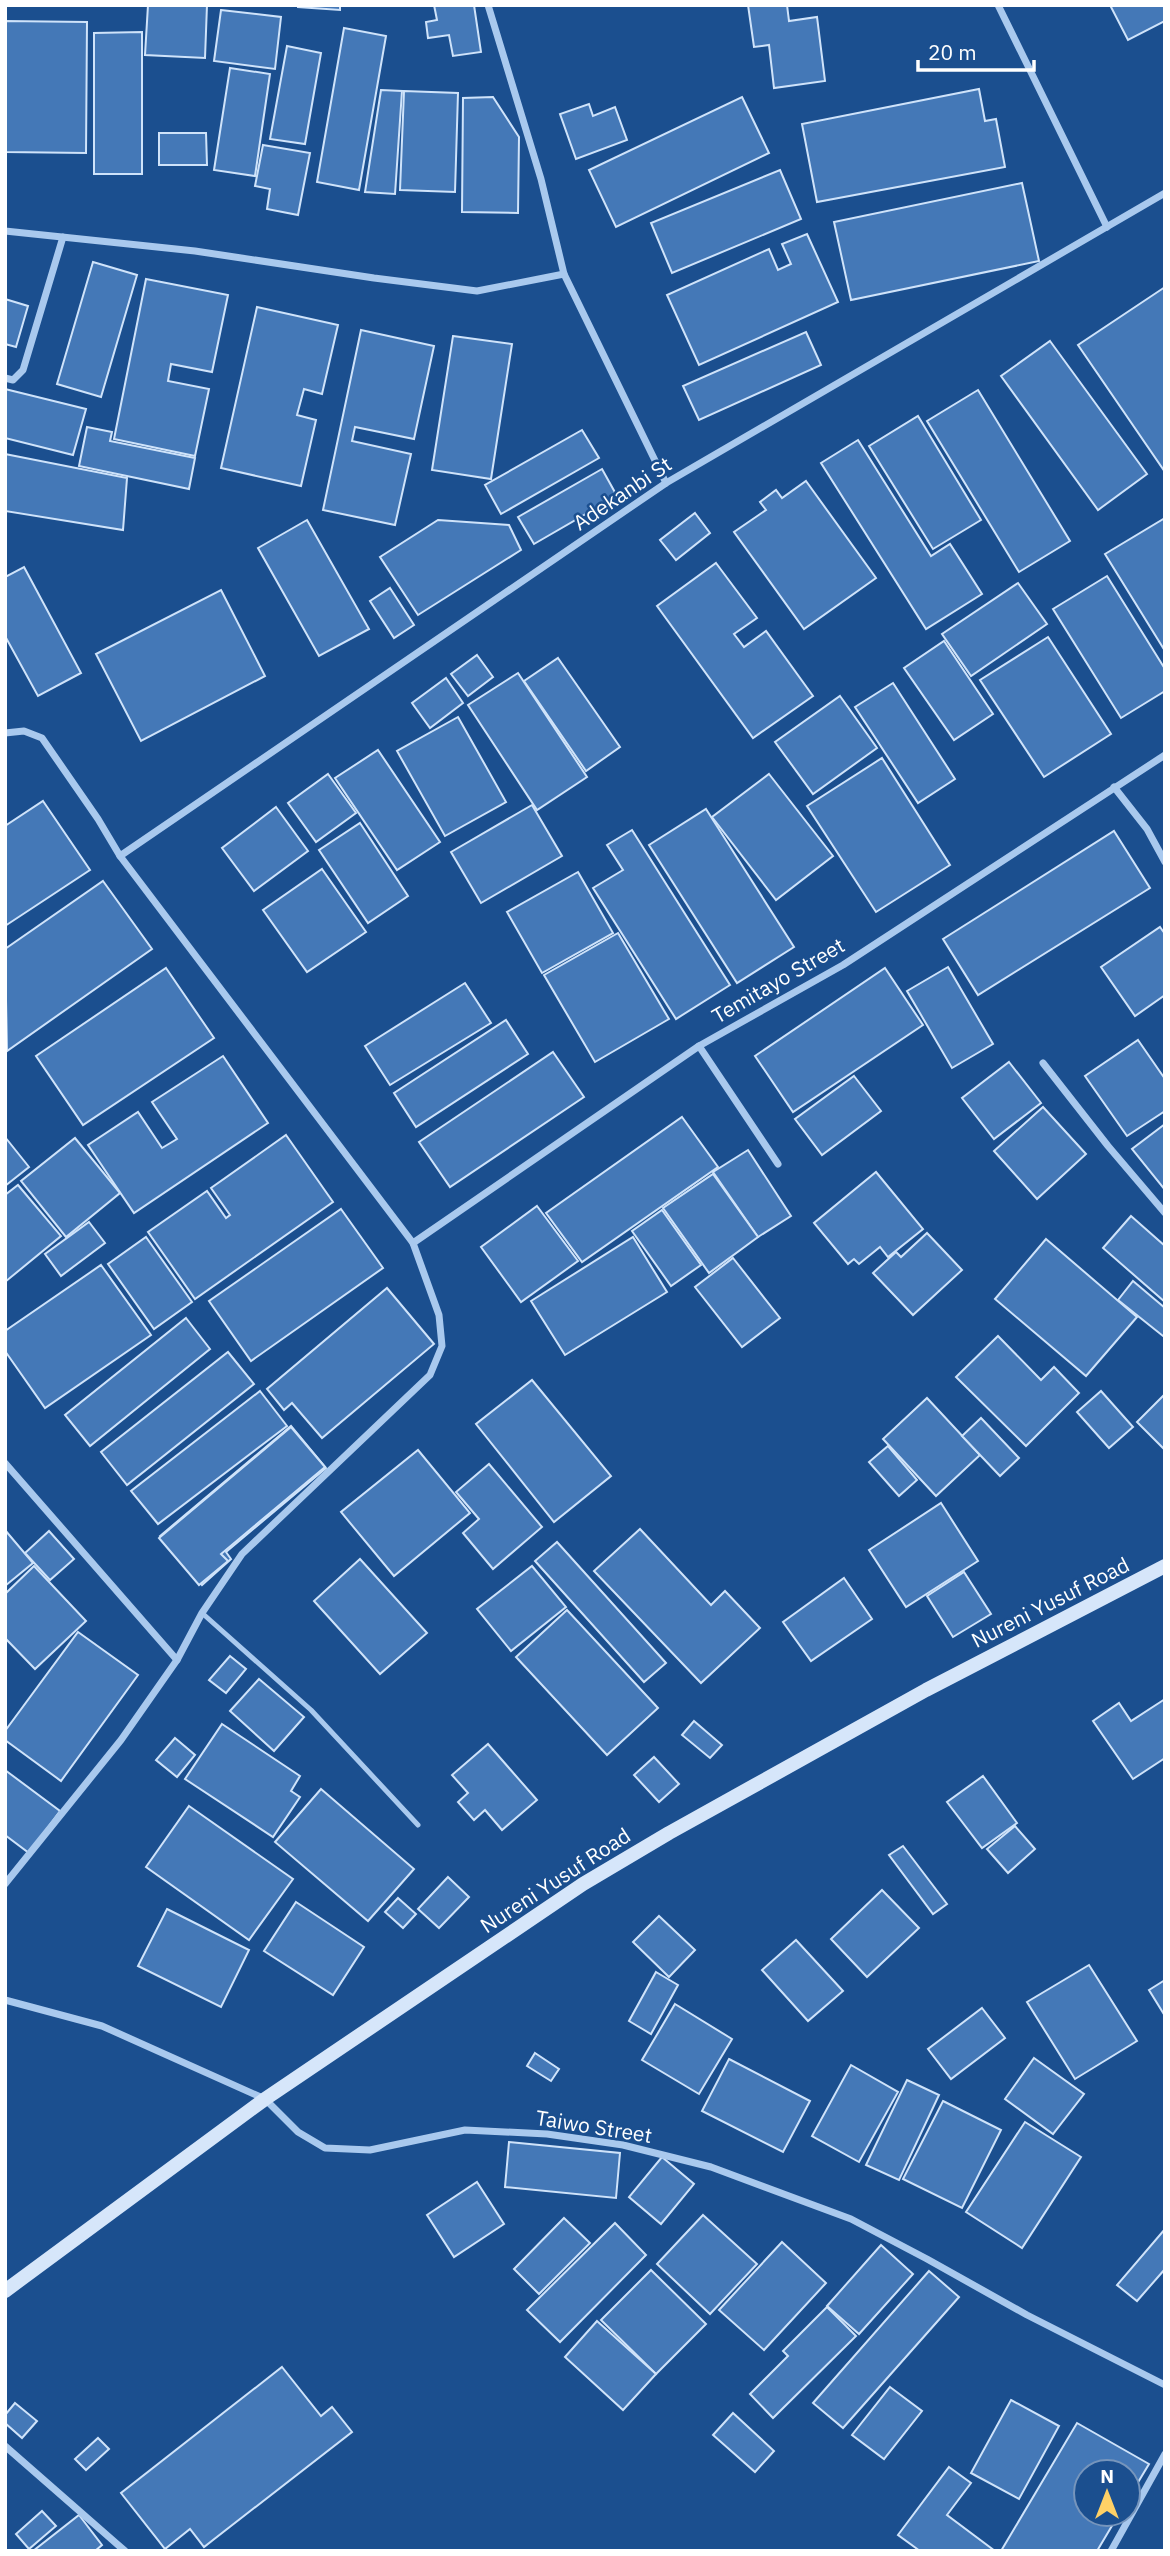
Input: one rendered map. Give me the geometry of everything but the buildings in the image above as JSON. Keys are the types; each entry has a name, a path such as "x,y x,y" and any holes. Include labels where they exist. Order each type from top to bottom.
{"street":[{"path":"488,5 541,179 564,274 666,483"},
{"path":"998,5 1107,227"},
{"name":"Adekanbi St","path":"120,856 666,483 1165,193"},
{"path":"5,231 195,251 477,291 564,274"},
{"path":"5,378 13,380 23,370 63,237"},
{"path":"5,733 24,731 42,738 120,856 413,1243 439,1315 442,1346 430,1375 242,1554 202,1613 177,1660 121,1740 5,1884"},
{"name":"Temitayo Street","path":"413,1243 699,1046 843,965 1165,755"},
{"path":"1114,787 1147,829 1165,862"},
{"path":"699,1046 778,1164"},
{"path":"1043,1063 1165,1213"},
{"path":"5,1463 177,1660"},
{"name":"Nureni Yusuf Road","path":"5,2291 265,2099 583,1884 926,1690 1165,1566"},
{"name":"Taiwo Street","path":"5,2000 102,2026 265,2099 298,2132 325,2148 370,2150 465,2130 547,2134 623,2144 711,2167 851,2219 1063,2334 1165,2385"},
{"path":"5,2446 125,2551"},
{"path":"1111,2551 1165,2454"}],"lane":[{"path":"202,1613 310,1710 418,1825"}]}
